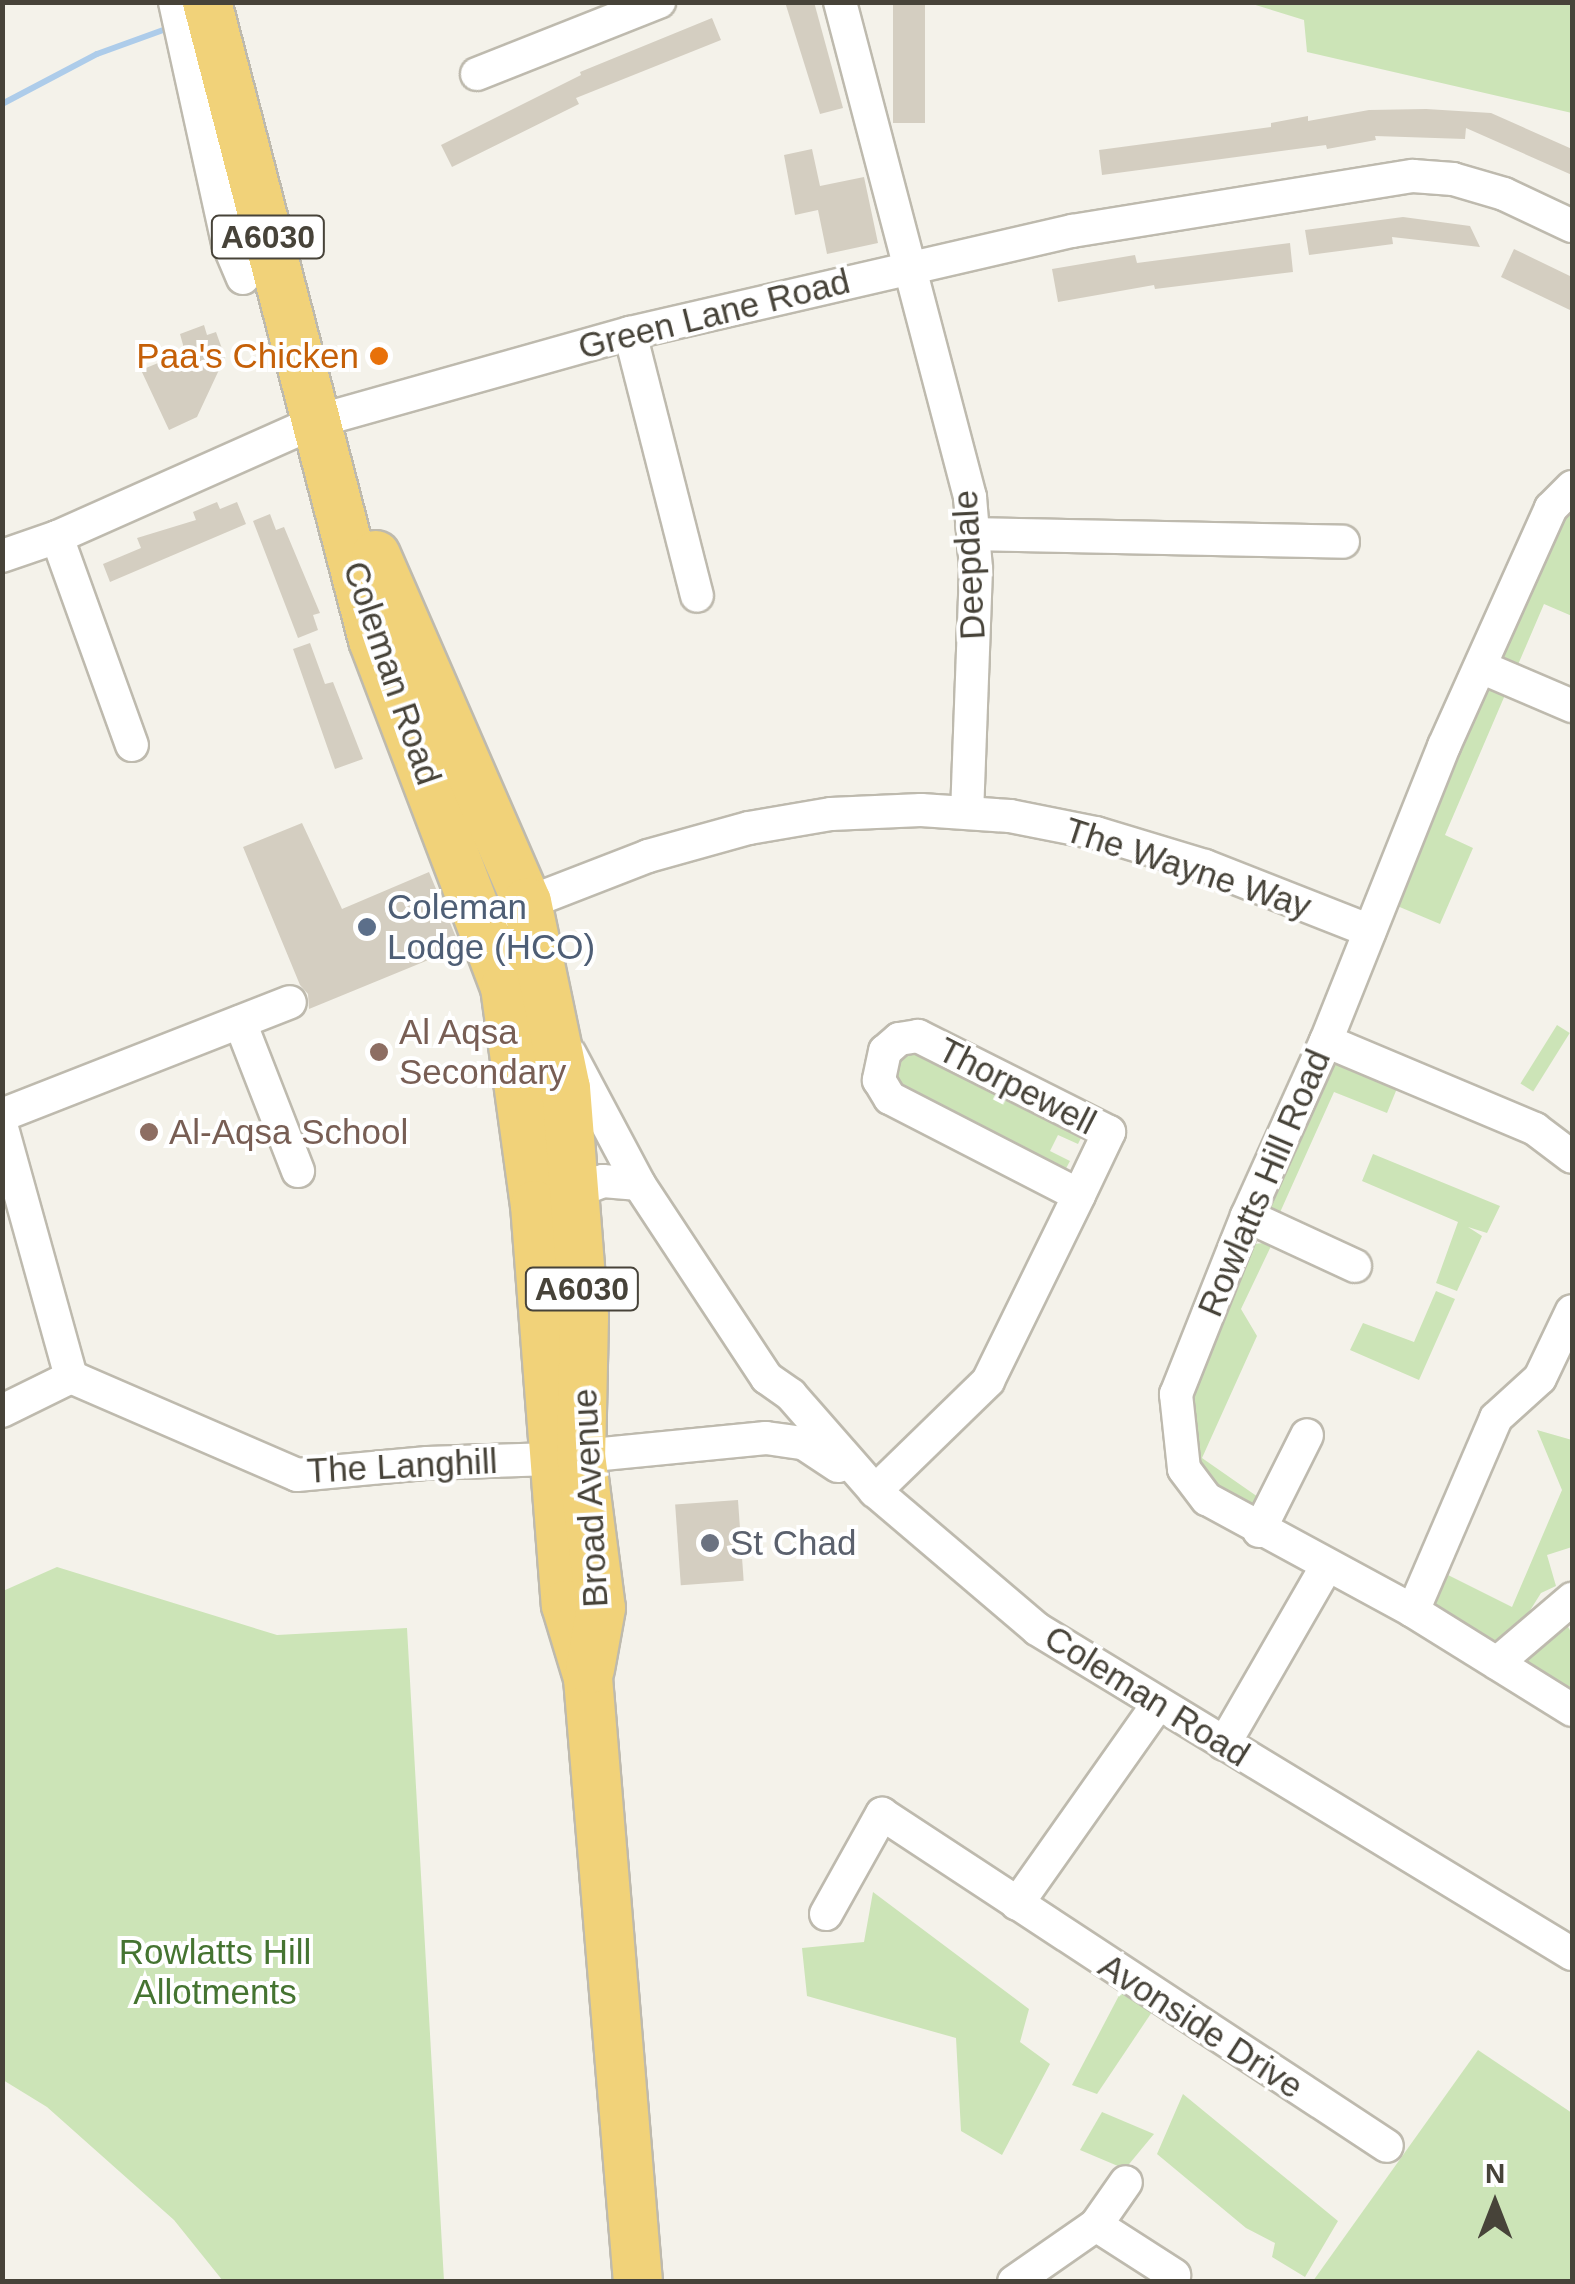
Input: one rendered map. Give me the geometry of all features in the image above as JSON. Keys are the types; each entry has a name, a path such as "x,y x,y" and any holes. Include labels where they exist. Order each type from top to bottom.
{"highway":[{"name":"Coleman Road","path":"207,2 202,52 317,421 374,640 482,921"},
{"name":"Coleman Road","path":"317,421 527,902"},
{"name":"Broad Avenue","path":"527,902 566,1088 554,1200"},
{"name":"Broad Avenue","path":"482,921 505,987 584,1317 566,1457 601,1608 588,1678 638,2282"}],"street":[{"path":"176,2 202,52 228,243 244,278"},
{"path":"478,74 659,2"},
{"name":"Deepdale","path":"840,2 962,460 974,534 967,812"},
{"name":"Green Lane Road","path":"2,556 57,537 317,421 630,334 908,266 1072,231 1372,180 1454,179 1504,194 1572,226"},
{"path":"630,334 697,596"},
{"name":"Rowlatts Hill Road","path":"1572,486 1551,508 1444,746 1326,1040 1248,1216 1176,1394 1184,1469 1207,1499 1259,1531 1413,1611 1572,1710"},
{"path":"974,534 1343,542"},
{"path":"57,537 132,745"},
{"path":"1481,667 1572,706"},
{"name":"The Wayne Way","path":"482,921 648,856 749,828 876,810 967,812 1054,823 1124,840 1204,866 1370,931"},
{"path":"2,1115 290,1002"},
{"name":"Coleman Road","path":"552,1019 639,1184 767,1378 791,1396 875,1491 1036,1629 1572,1954"},
{"path":"240,1022 298,1171"},
{"name":"Thorpewell","path":"875,1491 988,1381 1080,1195 1110,1132 918,1036 899,1039 885,1051 879,1080 890,1098 1080,1195"},
{"path":"1326,1040 1549,1137 1572,1156"},
{"path":"2,1128 71,1377 2,1410"},
{"path":"554,1200 603,1181 639,1184"},
{"path":"1248,1216 1355,1266"},
{"path":"1413,1611 1496,1418 1540,1378 1572,1312"},
{"name":"The Langhill","path":"71,1377 297,1475 427,1463 566,1457 766,1438 803,1443 875,1491"},
{"name":"Coleman Road","path":"766,1438 775,1425 767,1378"},
{"path":"1259,1531 1306,1435"},
{"path":"1224,1744 1326,1567"},
{"path":"1498,1663 1572,1598"},
{"path":"1017,1904 1158,1704"},
{"name":"Avonside Drive","path":"826,1914 882,1814 1387,2146"},
{"path":"1014,2282 1096,2226 1126,2182"},
{"path":"1096,2226 1174,2275"}],"green space":[{"path":"1249,3 1572,3 1572,113 1307,52 1304,20"},
{"path":"1572,487 1572,616 1544,604 1445,835 1473,848 1440,924 1383,900"},
{"path":"1557,1025 1570,1033 1533,1091 1520,1084"},
{"path":"1326,1041 1400,1081 1387,1113 1334,1092 1273,1228 1247,1216"},
{"path":"910,1044 1086,1128 1078,1144 1058,1135 1050,1151 1070,1161 1063,1174 894,1090 887,1067"},
{"path":"1373,1154 1500,1206 1487,1233 1468,1227 1482,1236 1457,1291 1436,1283 1458,1222 1362,1181"},
{"path":"1273,1242 1241,1309 1257,1336 1202,1458 1258,1497 1256,1507 1213,1488 1194,1461 1187,1424 1196,1360 1246,1245"},
{"path":"1436,1291 1455,1299 1419,1380 1350,1350 1363,1323 1414,1342"},
{"path":"1537,1430 1572,1440 1572,1547 1547,1555 1556,1586 1541,1593 1497,1663 1415,1612 1432,1567 1512,1607 1562,1490"},
{"name":"Rowlatts Hill Allotments","path":"57,1567 277,1635 407,1628 444,2281 223,2281 174,2220 47,2107 3,2080 3,1591"},
{"path":"1560,1612 1572,1634 1572,1689 1527,1661 1527,1645"},
{"path":"873,1892 1029,2009 1020,2042 1050,2064 1002,2155 961,2131 956,2038 807,1996 802,1948 864,1942"},
{"path":"1124,1986 1160,2000 1097,2094 1072,2085"},
{"path":"1478,2050 1572,2113 1572,2281 1313,2281"},
{"path":"1183,2094 1338,2221 1305,2277 1272,2257 1275,2243 1246,2228 1157,2154"},
{"path":"1102,2112 1154,2134 1125,2169 1080,2150"}],"building":[{"path":"785,2 814,2 843,108 820,114"},
{"path":"893,2 925,2 925,123 893,123"},
{"path":"712,18 721,40 576,98 579,104 452,167 441,145 581,75 580,72"},
{"path":"1369,110 1491,113 1572,149 1572,175 1466,128 1465,139 1375,136 1376,140 1327,149 1326,145 1102,175 1099,150 1271,127 1271,123 1308,116 1308,121"},
{"path":"812,149 820,186 864,177 878,243 827,254 818,210 795,215 784,155"},
{"path":"1403,217 1470,226 1480,247 1392,237 1393,244 1309,255 1305,230"},
{"path":"1290,243 1293,272 1155,289 1154,285 1058,302 1052,269 1135,255 1137,263"},
{"path":"1514,249 1572,277 1572,311 1501,277"},
{"path":"204,325 207,335 216,332 225,357 197,417 169,430 141,370 185,352 180,334"},
{"path":"217,502 220,509 237,502 246,524 110,582 103,564 141,548 137,538 196,520 193,512"},
{"path":"270,514 276,530 284,527 320,613 313,615 318,630 298,638 253,521"},
{"path":"310,643 325,684 333,682 363,759 335,769 293,649"},
{"name":"Coleman Lodge (HCO)","path":"302,823 342,909 429,872 460,947 309,1009 308,994 300,985 243,847"},
{"name":"St Chad","path":"738,1500 744,1581 681,1585 675,1504"}],"waterway":[{"path":"2,104 97,54 169,28"}],"place":[{"name":"Paa's Chicken","path":"379,356"},
{"name":"Coleman Lodge (HCO)","path":"367,927"},
{"name":"Al Aqsa Secondary","path":"379,1052"},
{"name":"Al-Aqsa School","path":"149,1132"},
{"name":"St Chad","path":"710,1543"}]}
